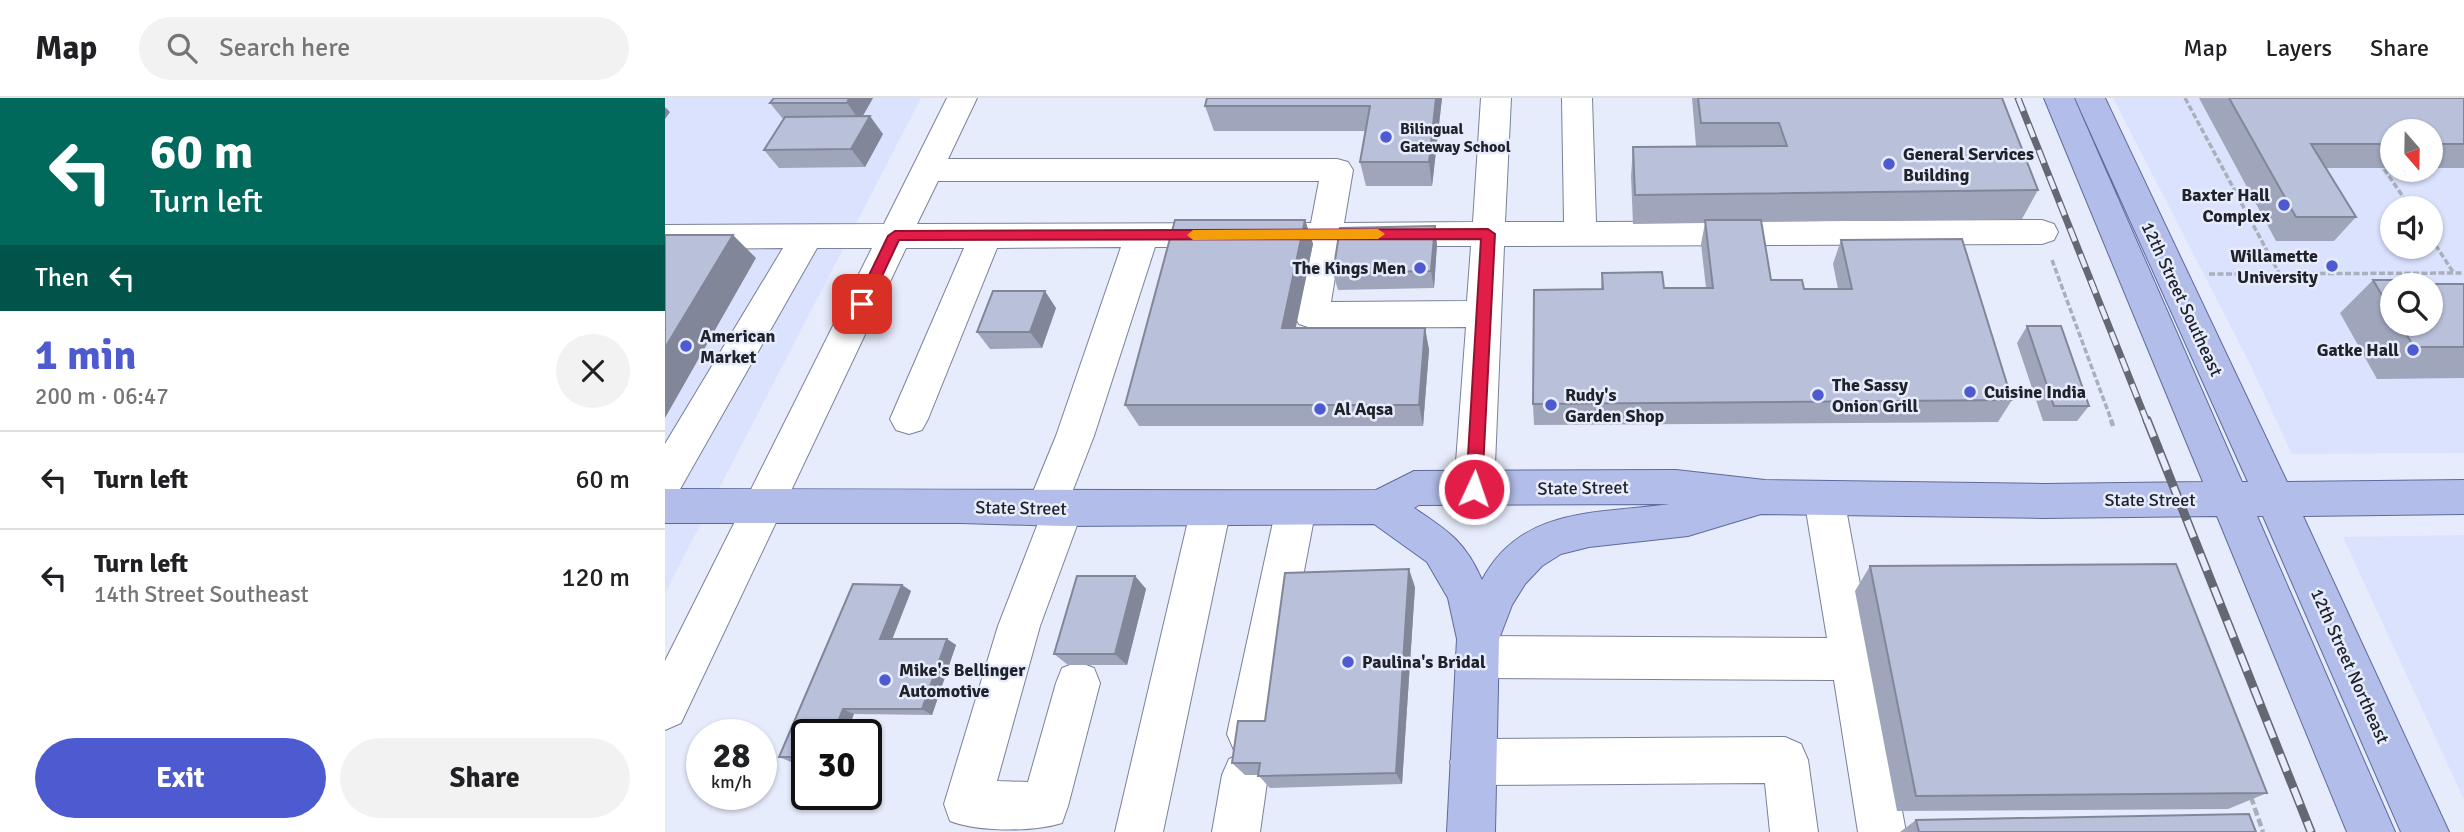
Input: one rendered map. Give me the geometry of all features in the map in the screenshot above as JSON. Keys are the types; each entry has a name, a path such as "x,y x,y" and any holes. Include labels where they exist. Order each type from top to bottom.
{"main road":[{"name":"12th Street Southeast","path":"2059,98 2231,500"},
{"name":"12th Street Southeast","path":"2090,98 2276,500"},
{"name":"State Street","path":"665,506 1054,509 1381,506 1414,488 1676,487 1765,497 1824,498 2276,500 2464,497"},
{"path":"1477,648 1500,588 1511,571 1531,553 1549,542 1594,527 1678,521 1765,497"},
{"path":"2231,500 2371,832"},
{"name":"12th Street Northeast","path":"2276,500 2425,832"},
{"path":"1381,506 1447,556 1469,598 1477,648 1471,832"}],"street":[{"path":"665,708 962,98"},
{"path":"1474,489 1496,98"},
{"path":"1577,98 1580,233"},
{"path":"927,170 1337,170 1311,315 1484,314"},
{"path":"665,237 2042,232"},
{"path":"665,479 808,235"},
{"path":"909,419 986,235"},
{"path":"1078,684 1045,806 967,804 1075,436 1142,235"},
{"path":"1824,498 1882,832"},
{"path":"1139,832 1211,508"},
{"path":"1236,832 1248,755 1296,508"},
{"path":"1477,648 1852,659"},
{"path":"1473,762 1785,760 1794,832"}],"path":[{"path":"2185,98 2279,273"},
{"path":"2443,256 2454,273"},
{"path":"2200,274 2464,273"},
{"path":"2249,793 2263,832"}],"shaded area":[{"path":"665,98 921,98 665,593"},
{"name":"Willamette University","path":"2113,98 2464,98 2464,453 2292,454 2250,364"},
{"path":"2464,535 2464,800 2343,537"}],"building":[{"path":"774,98 849,98 847,103 770,103"},
{"path":"1207,98 1436,98 1429,162 1360,162 1370,106 1205,106"},
{"name":"General Services Building","path":"1698,98 2002,98 2038,190 1635,195 1633,147 1787,146 1779,123 1701,123"},
{"path":"2229,98 2464,98 2464,144 2443,144 2443,119 2380,119 2380,144 2311,144 2356,217 2296,217"},
{"path":"870,116 851,149 764,150 785,117"},
{"path":"1175,220 1305,220 1282,328 1425,328 1419,405 1125,405"},
{"path":"1705,220 1761,220 1771,280 1802,280 1804,289 1852,289 1841,240 1962,239 2012,400 1533,404 1534,290 1603,289 1602,273 1662,272 1664,288 1713,288"},
{"path":"1435,226 1431,271 1333,273 1340,228"},
{"path":"665,235 733,235 665,348"},
{"path":"2373,280 2380,280 2380,292"},
{"path":"2443,284 2464,284 2464,347 2414,347 2407,336 2443,336"},
{"path":"993,291 1045,291 1030,332 977,332"},
{"path":"2027,326 2061,326 2089,406 2054,406"},
{"path":"2176,564 2267,793 1916,796 1870,566"},
{"name":"Paulina's Bridal","path":"1409,569 1396,773 1258,776 1260,763 1232,763 1238,721 1265,721 1285,573"},
{"path":"1077,576 1135,576 1115,654 1054,654"},
{"name":"Mike's Bellinger Automotive","path":"853,584 902,585 880,639 947,639 922,709 843,709 839,719 795,719"},
{"name":"Mike's Bellinger Automotive","path":"791,729 791,757 779,757"},
{"path":"2249,814 2256,832 1919,832 1916,820"}],"railway":[{"path":"2018,98 2147,422"},
{"path":"2147,420 2311,832"}],"slow traffic":[{"path":"1193,235 1378,234"}],"place":[{"name":"Bilingual Gateway School","path":"1386,137"},
{"name":"General Services Building","path":"1889,164"},
{"name":"Baxter Hall Complex","path":"2284,205"},
{"name":"Willamette University","path":"2332,266"},
{"name":"The Kings Men","path":"1420,268"},
{"name":"American Market","path":"686,346"},
{"name":"Gatke Hall","path":"2413,350"},
{"name":"Cuisine India","path":"1970,392"},
{"name":"The Sassy Onion Grill","path":"1818,395"},
{"name":"Rudy's Garden Shop","path":"1551,405"},
{"name":"Al Aqsa","path":"1320,409"},
{"name":"Paulina's Bridal","path":"1348,662"},
{"name":"Mike's Bellinger Automotive","path":"885,680"}],"route":[{"path":"862,304 895,236 1488,234 1474,489"}]}
